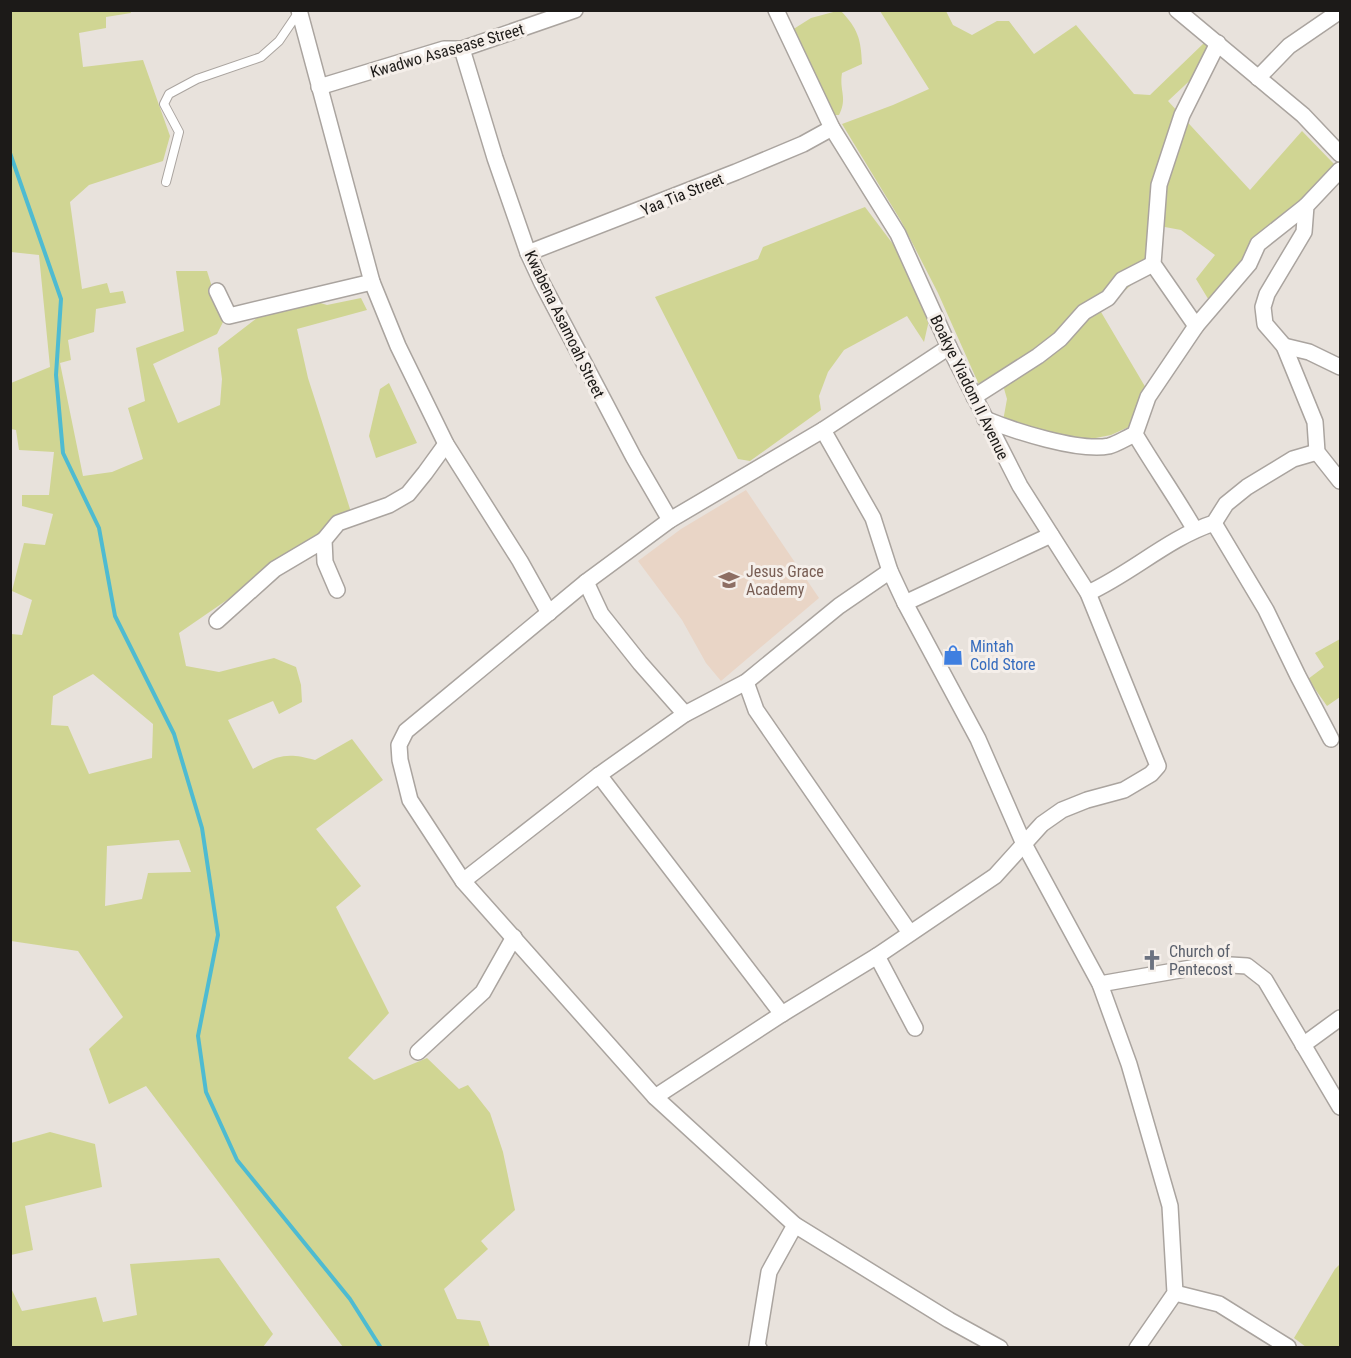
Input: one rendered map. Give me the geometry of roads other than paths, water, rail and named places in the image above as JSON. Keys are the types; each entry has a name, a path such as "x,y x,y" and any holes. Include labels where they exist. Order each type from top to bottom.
{"street":[{"name":"Kwadwo Asasease Street","path":"319,87 444,49 462,49 575,10"},
{"name":"Boakye Yiadom II Avenue","path":"776,10 832,128 898,234 949,347 1020,486 1088,593 1158,766 1151,774 1124,790 1087,800 1062,810 1042,824 1023,842"},
{"path":"1177,10 1303,115 1341,154"},
{"path":"299,11 372,282 410,373 446,444 520,561 549,613"},
{"path":"1258,78 1289,46 1341,11"},
{"path":"1196,326 1153,264 1159,185 1182,115 1218,43"},
{"name":"Kwabena Asamoah Street","path":"462,49 495,158 528,253 598,392 670,520"},
{"name":"Yaa Tia Street","path":"528,253 736,172 803,144 832,128"},
{"path":"985,418 1012,430 1074,445 1108,446 1135,434 1148,397 1196,326 1249,264 1258,244 1306,206 1341,170"},
{"path":"1306,206 1304,232 1267,294 1263,308 1265,324 1284,346 1315,422 1317,452 1341,481"},
{"path":"974,397 1060,339 1084,312 1108,298 1122,280 1153,264"},
{"path":"217,291 229,316 372,282"},
{"path":"1284,346 1310,352 1341,367"},
{"path":"949,347 823,430 670,520 586,582 406,731 399,745 400,760 411,800 463,881 655,1097 795,1225 949,1320 1000,1347"},
{"path":"823,430 873,518 890,571 905,603 978,739 1023,842 1100,984 1129,1064 1170,1206 1175,1293 1137,1347"},
{"path":"1135,434 1157,471 1175,494 1195,530"},
{"path":"217,621 275,569 324,540 338,523 389,505 408,494 446,444"},
{"path":"1088,593 1114,581 1195,530 1214,523 1226,504 1247,487 1293,459 1317,452"},
{"path":"1214,523 1266,610 1331,739"},
{"path":"905,603 1050,535"},
{"path":"324,540 325,562 337,590"},
{"path":"463,881 600,775 685,714 746,682 839,606 890,571"},
{"path":"586,582 601,614 685,714"},
{"path":"746,682 756,710 910,933"},
{"path":"600,775 782,1014"},
{"path":"655,1097 782,1014 877,956 995,876 1023,842"},
{"path":"418,1052 483,992 514,937"},
{"path":"877,956 915,1028"},
{"path":"1100,984 1214,964 1247,966 1264,980 1341,1107"},
{"path":"1303,1045 1341,1018"},
{"path":"759,1347 757,1346 769,1272 795,1225"},
{"path":"1175,1293 1220,1304 1288,1347"}],"lane":[{"path":"166,182 179,132 164,104 169,94 219,70 261,57 279,41 299,11"}],"waterway":[{"path":"10,153 61,299 56,375 63,453 99,528 115,616 174,734 202,828 218,935 198,1036 206,1092 237,1160 350,1299 381,1348"}],"place":[{"name":"Jesus Grace Academy","path":"729,580"},
{"name":"Mintah Cold Store","path":"953,655"},
{"name":"Church of Pentecost","path":"1152,960"}]}
